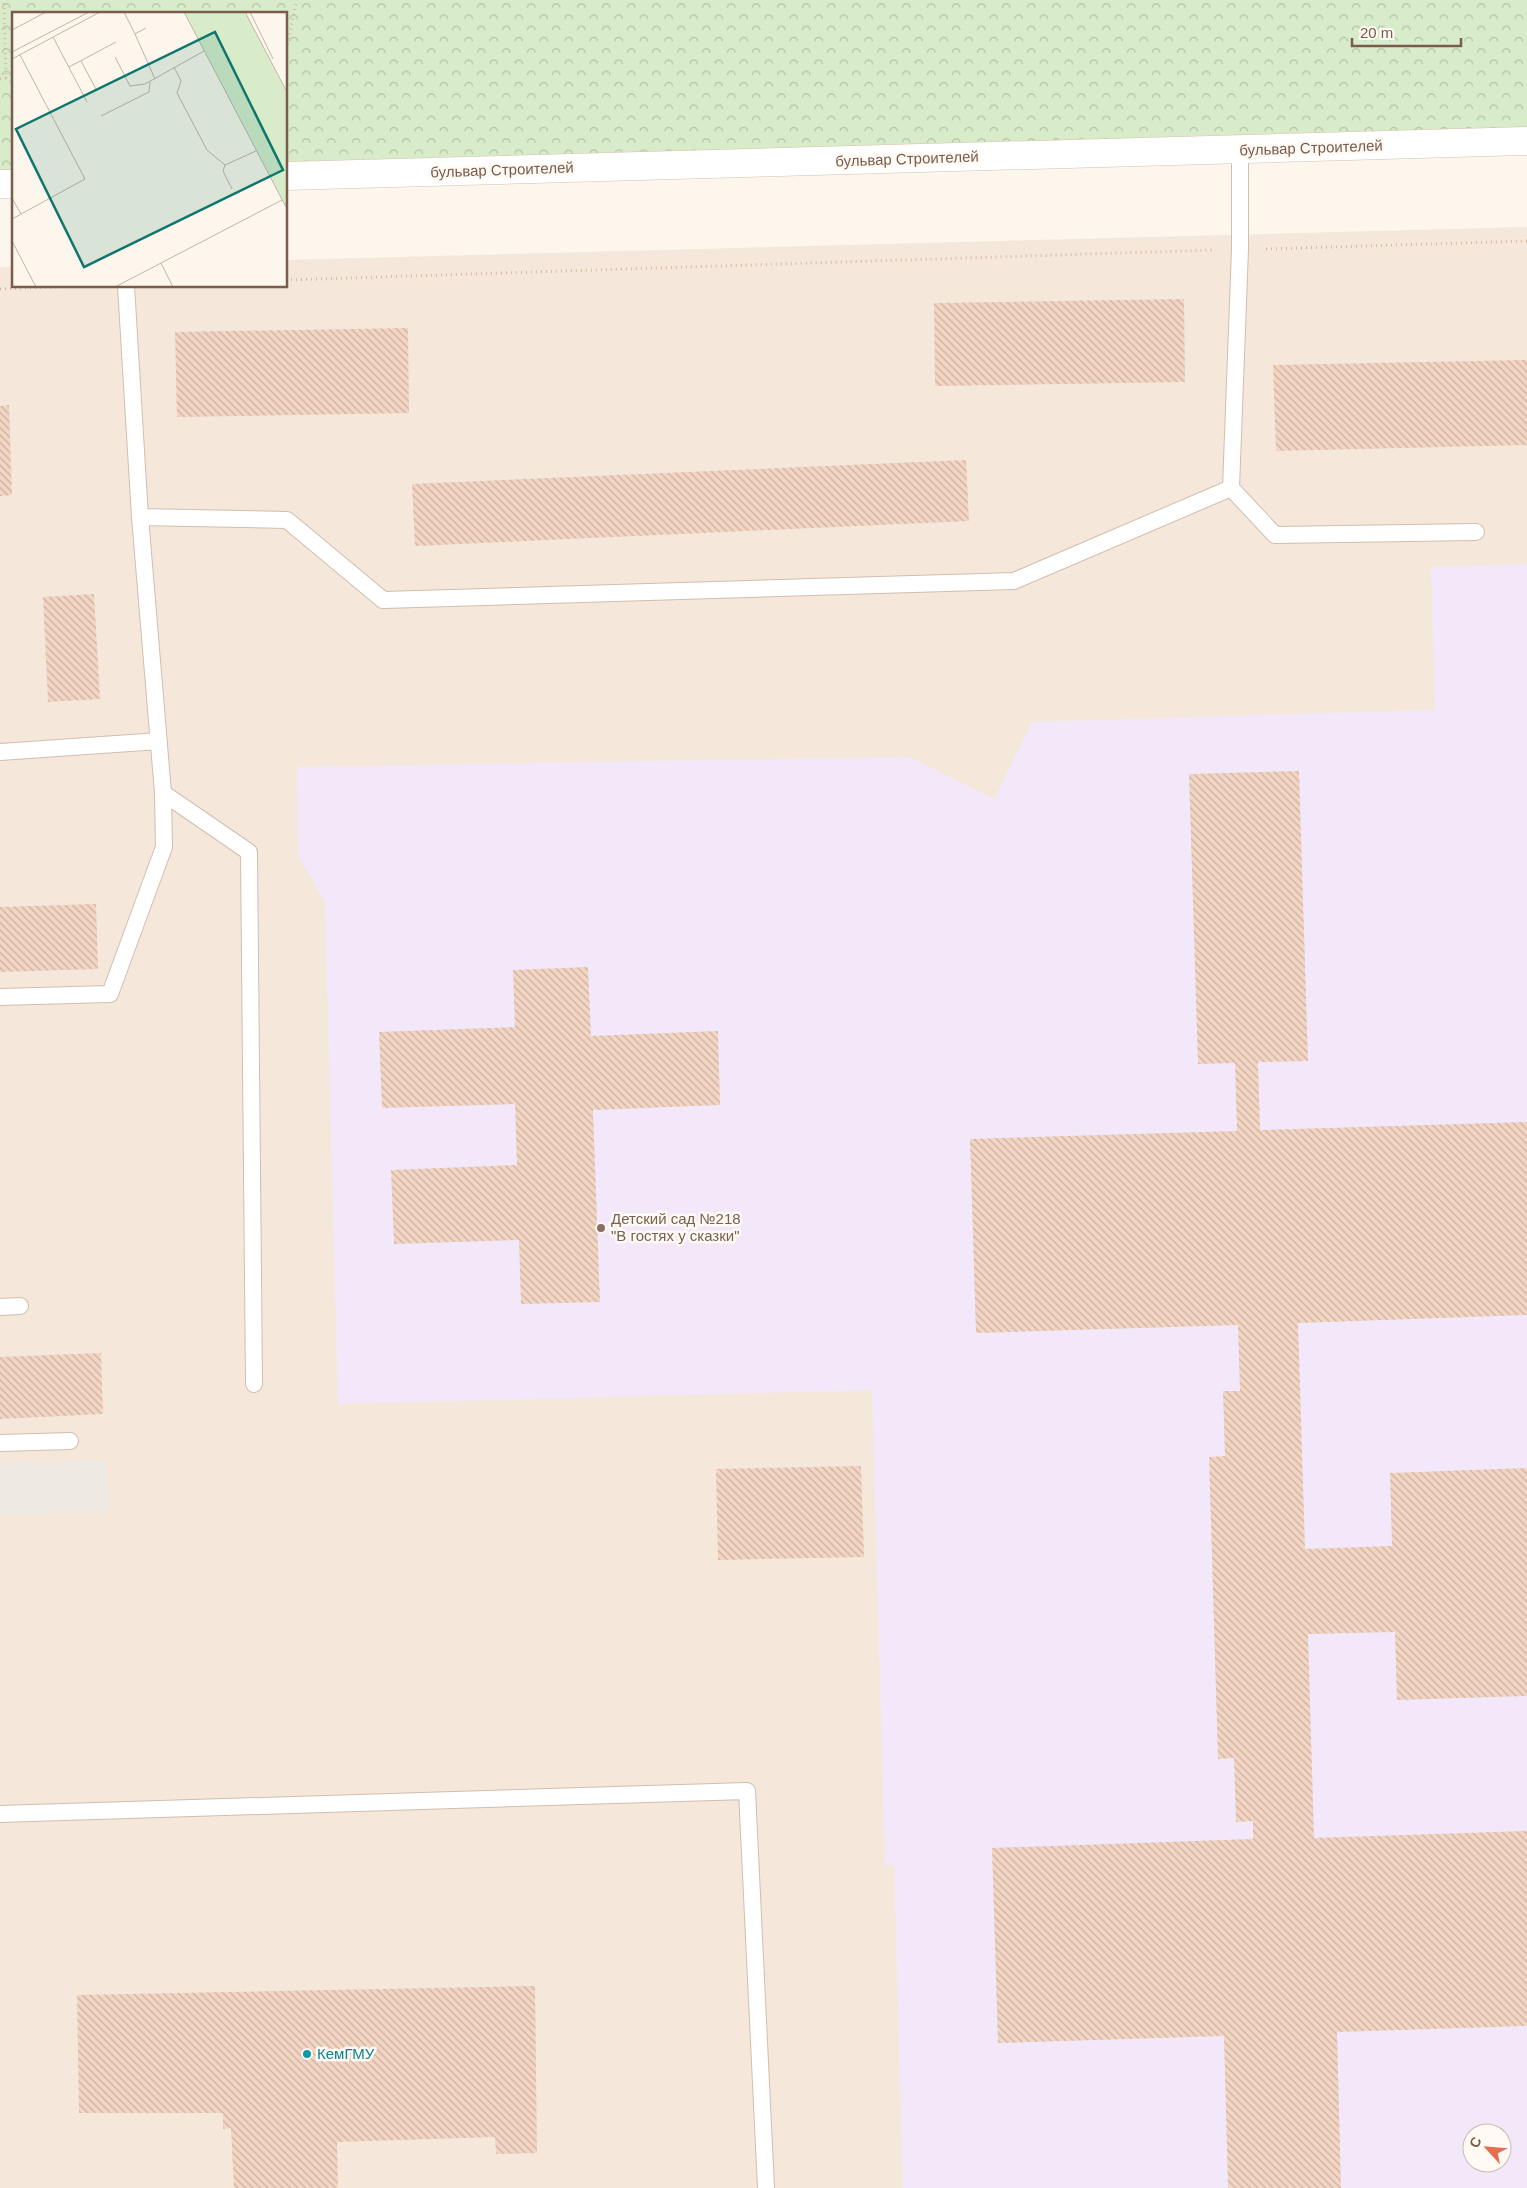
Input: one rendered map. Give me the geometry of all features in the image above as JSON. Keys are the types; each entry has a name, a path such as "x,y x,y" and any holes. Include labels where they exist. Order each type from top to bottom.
{"street":[{"name":"бульвар Строителей","path":"288,176 1240,151 1527,141"}],"lane":[{"path":"1240,151 1240,249 1231,488 1276,536 1476,532"},
{"path":"0,997 110,994 164,847 163,793 140,517 126,288"},
{"path":"140,517 287,520 383,600 392,600 1014,582 1231,488"},
{"path":"0,752 159,742"},
{"path":"163,793 248,852 254,1384"},
{"path":"0,1307 20,1306"},
{"path":"0,1443 70,1441"},
{"path":"0,1814 746,1791 766,2188"}],"path":[{"path":"4,0 6,78"},
{"path":"288,40 297,0"},
{"path":"0,79 6,78 12,82"},
{"path":"288,280 1527,241"},
{"path":"0,289 27,288"}],"shaded area":[{"path":"1527,227 1527,2188 0,2188 0,267 12,267 12,288 288,288 288,260"},
{"path":"1527,564 1527,2188 903,2188 894,1865 885,1865 872,1390 338,1404 325,902 298,855 297,767 909,757 994,799 1032,722 1435,710 1431,567"},
{"path":"106,1460 108,1511 0,1515 0,1464"}],"green space":[{"path":"0,0 1527,0 1527,141 288,176 288,12 12,12 12,184 0,184"}],"building":[{"path":"1184,299 1185,382 935,386 934,303"},
{"path":"408,328 409,413 177,417 175,332"},
{"path":"1527,360 1527,445 1276,451 1273,365"},
{"path":"9,405 12,495 0,496 0,406"},
{"path":"966,460 969,521 415,546 412,484"},
{"path":"94,594 100,699 48,702 43,597"},
{"path":"1299,771 1308,1061 1258,1062 1260,1130 1527,1122 1527,1315 1298,1323 1305,1549 1392,1546 1390,1473 1527,1468 1527,1696 1397,1700 1395,1632 1308,1634 1314,1838 1527,1831 1527,2026 1337,2032 1341,2188 1228,2188 1224,2036 998,2043 992,1848 1253,1839 1253,1821 1236,1822 1234,1758 1218,1759 1209,1457 1225,1456 1223,1391 1240,1391 1238,1325 976,1333 970,1139 1237,1131 1235,1063 1198,1064 1189,774"},
{"path":"96,904 98,969 0,972 0,907"},
{"path":"588,967 591,1036 718,1031 720,1105 593,1110 600,1302 521,1304 519,1240 394,1244 391,1170 517,1165 515,1104 382,1108 379,1032 515,1027 513,970"},
{"path":"101,1353 103,1414 0,1419 0,1357"},
{"path":"861,1466 864,1557 718,1560 716,1469"},
{"name":"КемГМУ","path":"535,1986 537,2153 496,2154 495,2137 337,2142 338,2188 234,2188 231,2128 223,2129 223,2113 79,2113 77,1995"}],"place":[{"name":"Детский сад №218 \"В гостях у сказки\"","path":"601,1228"},
{"name":"КемГМУ","path":"307,2054"}]}
